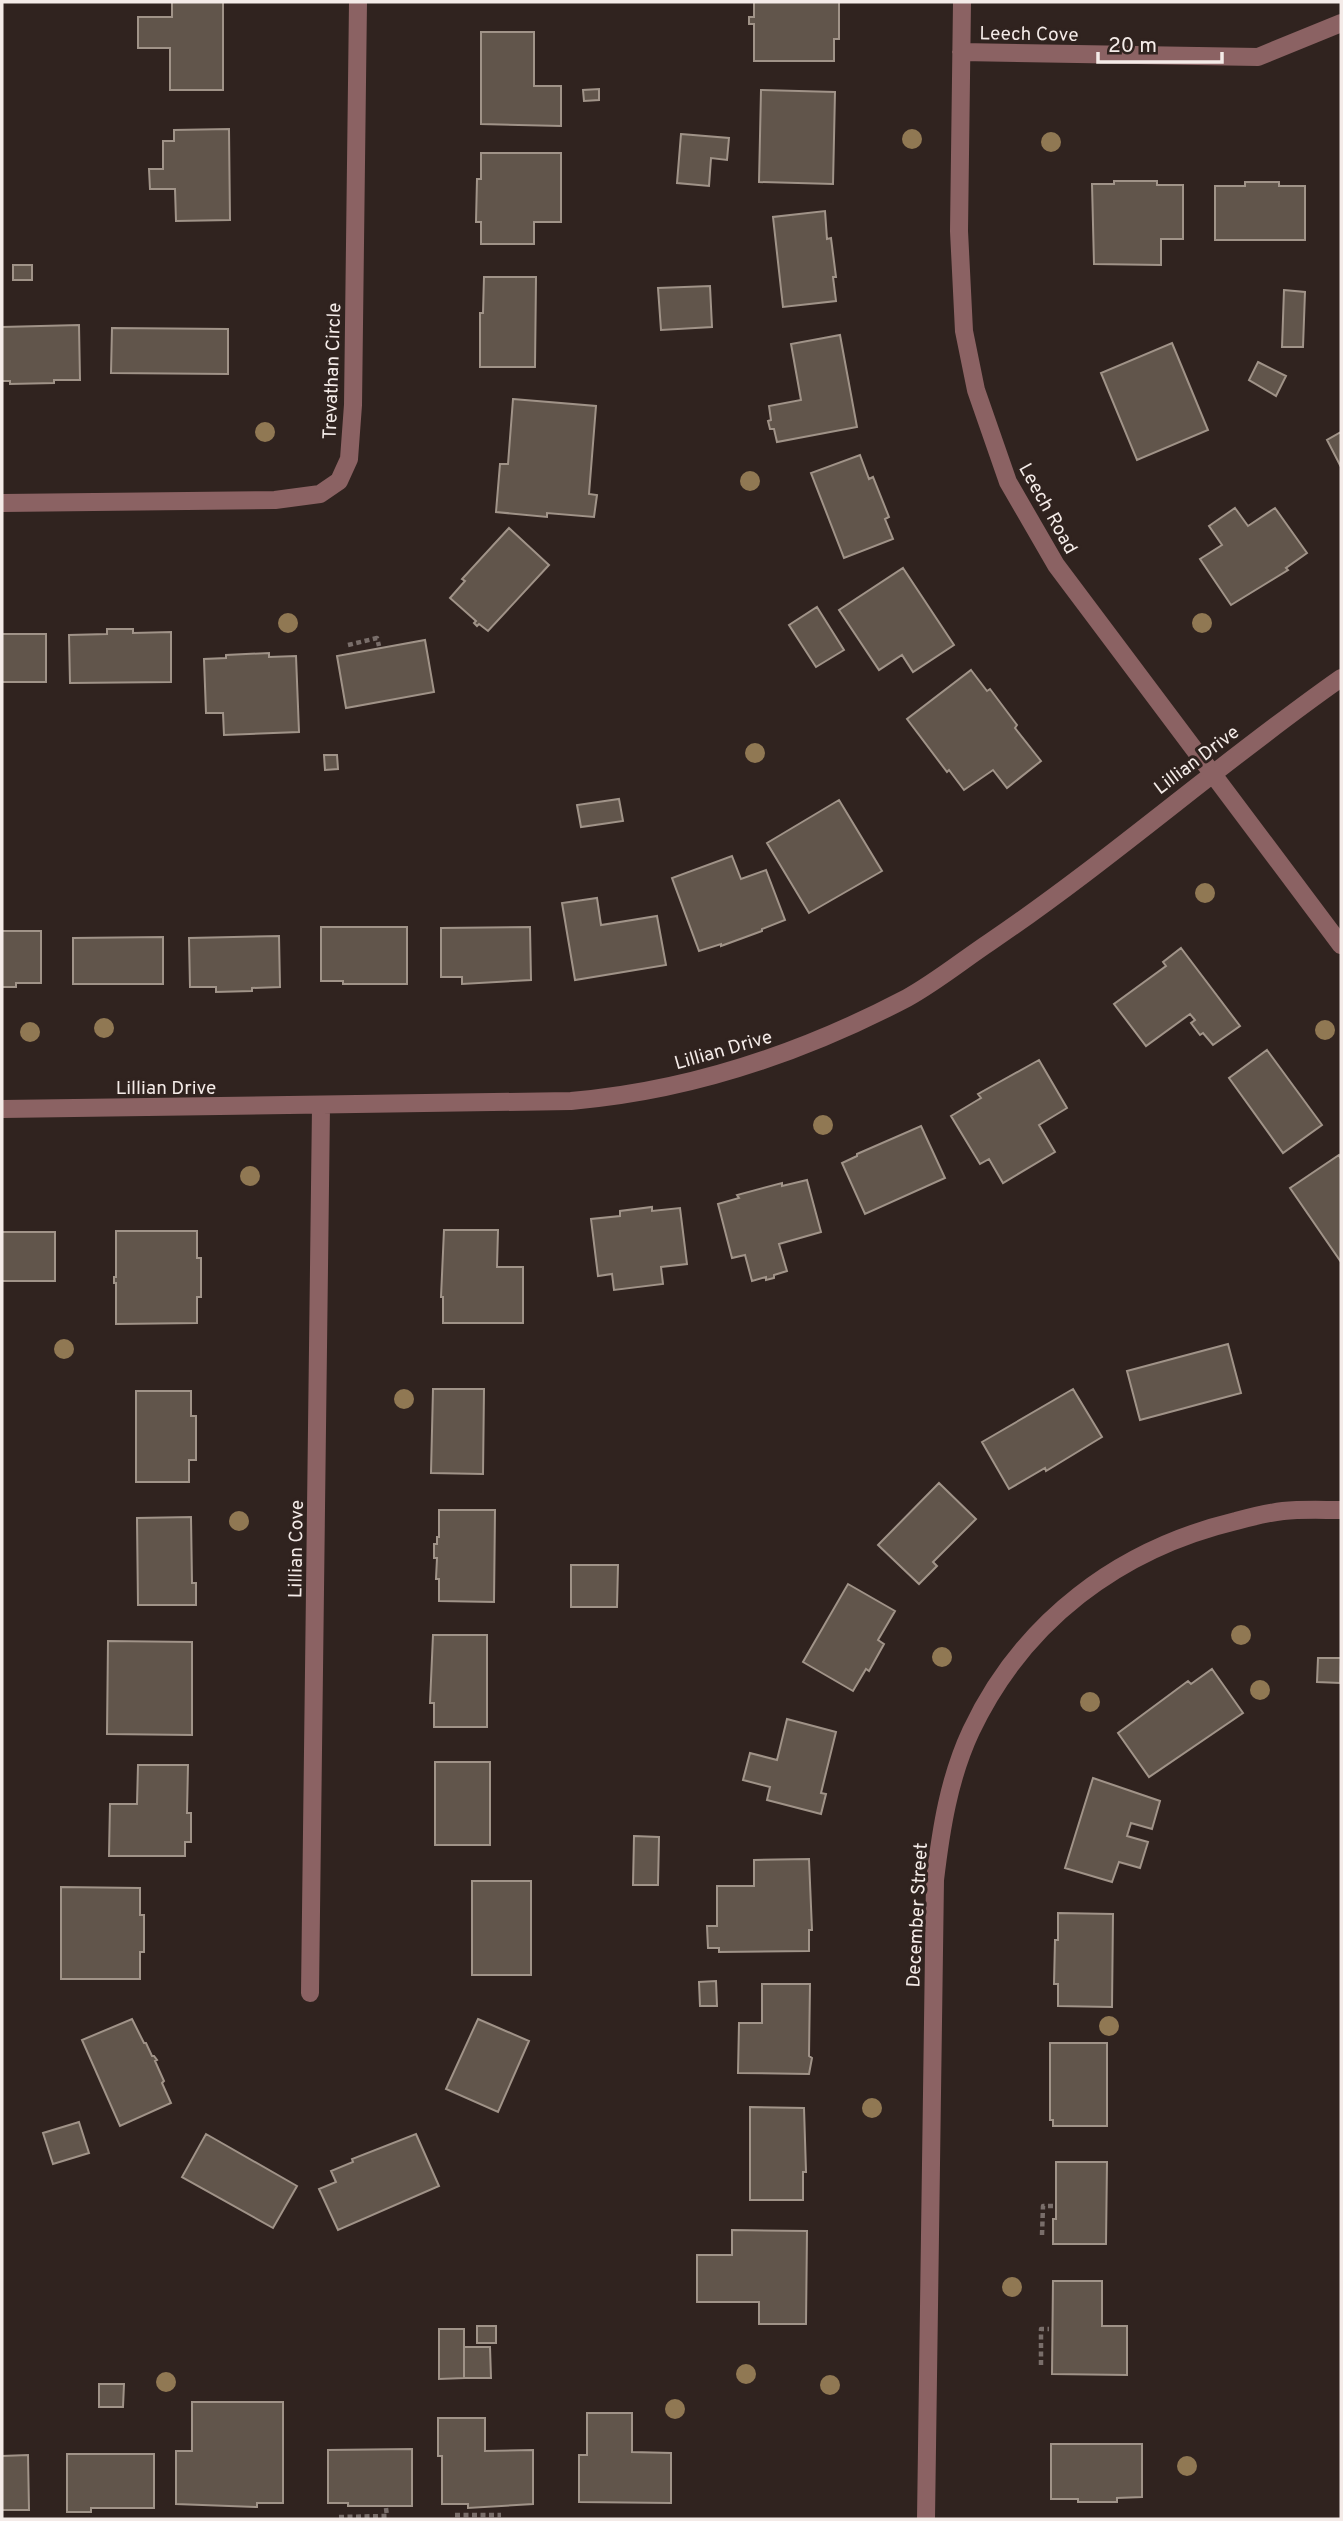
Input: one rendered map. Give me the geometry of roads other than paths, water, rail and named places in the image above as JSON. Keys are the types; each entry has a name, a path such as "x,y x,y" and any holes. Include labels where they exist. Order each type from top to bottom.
{"street":[{"name":"Trevathan Circle","path":"2,503 275,500 320,494 339,481 349,459 354,405 358,2"},
{"name":"Leech Road","path":"962,2 959,275 964,331 976,390 990,435 1016,497 1056,565 1341,945"},
{"name":"Leech Cove","path":"961,52 1258,57 1341,23"},
{"name":"Lillian Drive","path":"2,1109 516,1103 604,1098 698,1081 804,1047 909,997 1043,906 1212,773 1341,678"},
{"name":"Lillian Cove","path":"310,1993 321,1106"},
{"name":"December Street","path":"926,2519 935,1880 943,1820 955,1774 970,1734 986,1702 1042,1629 1094,1582 1124,1563 1181,1537 1220,1525 1283,1511 1341,1510"}]}
